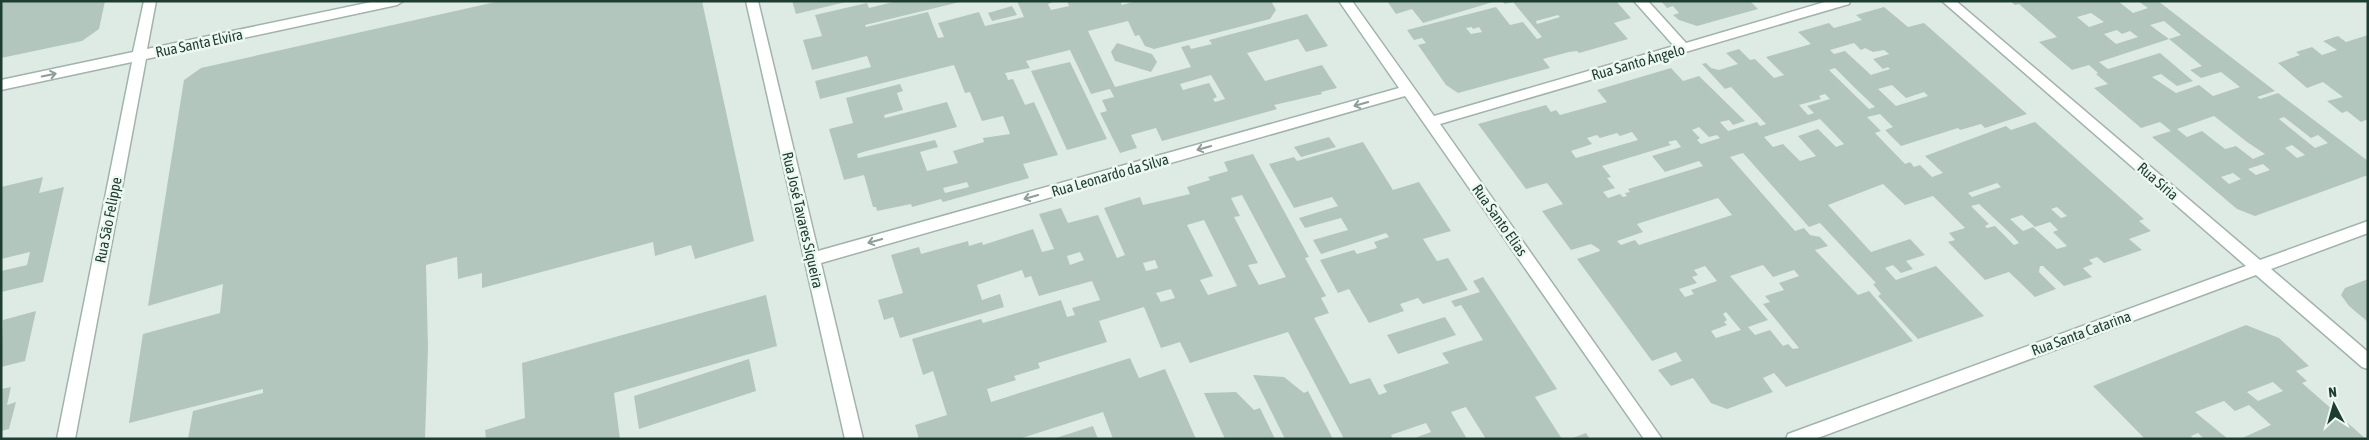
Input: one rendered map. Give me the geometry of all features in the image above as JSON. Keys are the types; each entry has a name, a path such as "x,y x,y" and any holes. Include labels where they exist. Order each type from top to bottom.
{"street":[{"name":"Rua São Felippe","path":"66,439 150,1"},
{"name":"Rua Santa Elvira","path":"1,86 397,1"},
{"name":"Rua José Tavares Siqueira","path":"752,1 854,439"},
{"name":"Rua Santo Elias","path":"1345,1 1654,439"},
{"path":"1640,1 1683,48"},
{"name":"Rua Santo Ângelo","path":"1431,122 1844,1"},
{"name":"Rua Síria","path":"1948,1 2368,362"},
{"name":"Rua Leonardo da Silva","path":"812,259 1408,90"},
{"name":"Rua Santa Catarina","path":"1794,439 2368,227"}],"building":[{"path":"1,1 105,1 99,29 82,41 1,58"},
{"path":"500,1 702,1 754,241 695,259 691,245 655,256 653,242 482,288 482,273 458,279 457,257 426,265 428,348 425,439 188,439 193,411 263,393 263,389 129,423 143,334 220,313 223,284 148,306 184,80 201,68"},
{"path":"792,1 846,1 846,2 796,14"},
{"path":"897,1 960,2 865,25 866,27 928,12 938,38 944,37 938,23 979,12 985,26 1024,17 1017,1 1056,1 1048,4 1051,10 1069,6 1067,1 1120,1 1122,5 1136,1 1271,1 1276,10 1270,19 1154,49 1145,46 1139,35 1135,36 1128,21 1088,31 1115,87 1191,67 1181,47 1189,45 1191,49 1212,44 1209,40 1307,14 1328,46 1306,52 1298,39 1247,53 1265,81 1322,65 1337,88 1321,92 1322,94 1274,105 1277,109 1162,141 1156,128 1131,135 1137,148 1120,153 1100,113 1107,111 1102,100 1114,97 1110,89 1091,94 1070,50 1026,61 1030,68 1005,73 1008,80 1013,79 1025,105 1034,102 1058,155 1023,164 1029,178 943,202 941,199 912,207 911,204 877,211 876,207 873,207 864,175 844,180 829,129 853,123 846,98 900,84 903,91 897,93 903,110 884,115 885,118 947,102 957,127 863,152 857,154 858,158 935,140 938,147 920,152 927,171 958,163 953,151 984,142 983,138 1010,134 1003,116 982,121 970,92 965,93 954,65 820,99 815,81 871,67 867,56 812,70 803,40 822,36 815,15 867,3 869,8","holes":["1211,75 1225,99 1215,102 1213,99 1217,97 1209,83 1183,90 1180,84","967,182 969,187 945,193 943,188"]},
{"path":"1387,1 1493,2 1423,23 1412,9 1396,14"},
{"path":"1502,1 1616,1 1631,18 1614,23 1628,39 1579,53 1577,51 1569,52 1543,59 1550,68 1458,93 1446,85 1418,45 1426,43 1422,38 1414,40 1407,30 1496,7 1510,25 1523,22 1537,39 1542,37 1513,2 1505,4","holes":["1558,15 1560,17 1537,24 1536,21","1472,27 1473,29 1479,27 1482,32 1471,34 1466,28"]},
{"path":"1661,1 1750,1 1758,9 1697,26 1679,20 1673,15 1679,13 1673,6 1667,8"},
{"path":"2010,1 2118,1 2133,13 2148,8 2138,1 2158,1 2275,91 2257,97 2260,99 2278,93 2368,161 2368,175 2255,216 2237,209 2152,137 2171,131 2160,122 2141,128 2094,88 2108,84 2089,65 2072,70 2039,42 2057,37 2019,4 2015,5","holes":["2091,13 2104,22 2089,27 2077,17","2164,21 2181,35 2169,39 2150,25","2117,30 2122,34 2130,31 2138,37 2116,44 2104,34","2169,39 2202,66 2190,70 2201,78 2221,72 2240,87 2213,96 2199,85 2176,93 2152,77 2161,74 2177,86 2193,81 2160,53 2108,69 2099,62","2214,116 2265,154 2253,159 2236,146 2225,149 2202,131 2187,137 2177,129","2284,117 2311,138 2318,135 2328,143 2315,148 2279,119","2292,145 2305,155 2297,158 2285,148","2263,164 2270,170 2256,175 2248,169","2233,173 2241,179 2229,184 2221,177"]},
{"path":"1012,6 1017,15 992,21 988,13"},
{"path":"1884,7 1908,27 1924,23 2027,114 1985,128 1981,124 1960,130 1958,128 1901,146 1885,130 1893,127 1880,114 1867,117 1881,131 1875,133 1905,164 1910,162 1914,167 1920,165 1932,177 1943,173 1925,156 2006,126 2011,130 2035,122 2144,219 2139,221 2151,231 2129,239 2142,250 2104,263 2097,257 2089,260 2093,264 2083,268 2092,277 2064,286 2043,266 2040,266 2039,272 2056,289 2035,297 2009,272 1985,280 1948,242 1955,240 1949,233 1965,228 1933,196 1905,205 1883,184 1828,205 1871,252 1910,239 1925,255 1906,261 1913,269 1901,273 1893,265 1885,268 1896,280 1936,266 1984,316 1918,339 1878,296 1881,294 1873,284 1876,283 1820,223 1809,227 1743,153 1730,157 1795,231 1804,228 1810,235 1820,237 1828,246 1815,250 1858,295 1869,291 1913,341 1786,387 1774,373 1763,378 1773,392 1727,409 1711,403 1693,378 1671,386 1658,370 1682,361 1676,352 1652,361 1577,259 1600,251 1599,249 1591,244 1571,250 1542,211 1563,204 1547,183 1526,189 1478,124 1546,105 1551,112 1556,110 1560,115 1607,102 1597,90 1671,68 1683,81 1699,76 1745,121 1733,125 1729,120 1720,122 1728,131 1757,122 1760,126 1766,124 1731,87 1725,89 1702,64 1706,63 1711,68 1719,70 1738,64 1726,53 1739,49 1750,60 1755,59 1774,78 1784,75 1766,57 1811,44 1798,32 1829,23 1834,28 1862,20 1856,15","holes":["1854,43 1861,50 1865,48 1873,52 1884,50 1889,54 1873,59 1883,69 1888,67 1890,69 1871,75 1845,51 1834,54 1830,50","1835,68 1875,107 1869,109 1829,70","1892,85 1906,98 1924,92 1928,96 1896,106 1878,89","1825,94 1830,99 1807,106 1814,113 1808,115 1799,105 1821,99 1819,96","1820,119 1844,144 1836,147 1818,129 1798,136 1816,156 1800,161 1783,144 1773,147 1764,137","1699,127 1709,137 1717,135 1720,138 1701,144 1697,140 1700,138 1692,130","1632,132 1638,140 1576,158 1571,151 1592,144 1587,138 1597,135 1600,138 1617,133 1620,136","1676,140 1681,147 1652,156 1665,172 1699,161 1703,166 1628,189 1630,192 1625,193 1627,196 1623,197 1620,194 1608,198 1603,192 1615,188 1607,178 1611,177 1602,166 1671,145 1668,142","1997,183 2001,187 1972,197 1968,193","1718,198 1732,215 1639,245 1635,240 1621,245 1617,241 1643,232 1637,224","1979,204 2019,243 2014,245 1995,226 1987,228 1985,226 1989,224 1971,206","2057,207 2067,216 2061,218 2051,209","2022,215 2035,227 2050,222 2058,230 2053,232 2067,246 2057,249 2033,227 2023,231 2010,219","1763,265 1773,277 1794,270 1799,276 1779,283 1784,290 1765,296 1770,302 1763,304 1799,348 1793,349 1788,344 1783,346 1770,330 1755,335 1748,327 1768,320 1730,276","1705,266 1717,281 1691,290 1694,294 1685,297 1679,289 1697,283 1692,277 1698,275 1694,270","1726,312 1741,330 1716,338 1711,331 1727,325 1724,322 1727,320 1723,314"]},
{"path":"2368,35 2368,119 2361,122 2347,111 2342,113 2327,101 2343,97 2323,82 2307,88 2278,63 2300,55 2296,52 2312,47 2322,55 2337,50 2323,41 2338,36 2346,42"},
{"path":"1117,43 1152,54 1157,62 1151,72 1115,61 1111,52"},
{"path":"1070,62 1107,139 1067,150 1031,71"},
{"path":"1329,137 1336,147 1301,157 1294,147"},
{"path":"1363,142 1393,190 1419,182 1451,231 1423,239 1437,261 1448,258 1468,290 1423,304 1418,298 1400,304 1404,311 1369,323 1349,289 1338,293 1320,260 1354,250 1357,254 1377,248 1374,242 1389,237 1386,233 1321,254 1313,240 1348,230 1341,218 1305,228 1299,218 1338,206 1332,197 1294,208 1269,164 1294,157 1297,161"},
{"path":"1253,154 1309,257 1305,258 1326,296 1321,298 1329,313 1314,318 1350,384 1370,378 1379,395 1387,392 1383,385 1449,363 1442,353 1483,340 1461,305 1455,307 1451,301 1480,292 1473,281 1483,277 1557,389 1535,397 1562,439 1486,439 1466,407 1451,412 1467,439 1412,439 1431,432 1426,423 1391,435 1393,439 1344,439 1288,332 1190,363 1180,342 1161,348 1144,307 1099,321 1107,342 1038,363 1040,368 1014,376 1016,380 987,389 991,402 1130,358 1139,378 1165,369 1196,439 1113,439 1103,412 1019,439 919,439 915,425 947,415 933,371 923,375 912,339 981,319 983,323 1061,300 1067,317 1075,315 1072,308 1100,300 1092,281 1039,296 1031,276 1025,278 1022,270 977,285 982,300 1000,294 1004,307 900,338 893,317 884,320 878,300 903,293 891,255 919,247 921,254 968,241 969,246 982,242 983,245 1033,229 1042,252 1054,249 1039,214 1061,208 1068,223 1098,215 1117,258 1125,255 1104,208 1140,197 1143,205 1190,194 1187,187 1210,180 1208,177 1228,171 1224,162","holes":["1242,195 1286,277 1259,285 1248,265 1258,263 1234,217 1240,216 1231,198","1204,220 1237,286 1208,295 1200,280 1213,276 1187,225","1080,252 1084,260 1070,265 1067,256","1155,260 1158,268 1146,271 1143,263","1171,289 1175,298 1161,302 1156,293"]},
{"path":"43,177 39,193 64,187 43,282 1,292 1,271 27,265 30,252 1,259 1,187"},
{"path":"2368,279 2368,322 2349,306 2341,295 2345,288"},
{"path":"766,295 777,346 614,393 620,439 486,439 485,430 525,418 522,363"},
{"path":"36,311 25,361 1,367 3,320"},
{"path":"1445,317 1456,335 1398,354 1387,335"},
{"path":"2246,325 2279,338 2309,366 2296,371 2307,381 2302,383 2366,439 2240,439 2271,425 2249,405 2235,411 2224,401 2195,412 2228,439 2204,439 2198,433 2191,436 2193,439 2145,439 2093,386","holes":["2273,382 2283,391 2258,401 2247,392"]},
{"path":"749,359 756,391 639,429 634,396"},
{"path":"1253,375 1284,377 1304,393 1308,391 1333,439 1285,439"},
{"path":"11,387 7,405 16,402 9,429 1,431 1,389"},
{"path":"1236,392 1254,410 1260,408 1275,439 1225,439 1204,393"},
{"path":"1093,426 1098,439 1056,438"},
{"path":"1586,433 1590,439 1570,439"}]}
